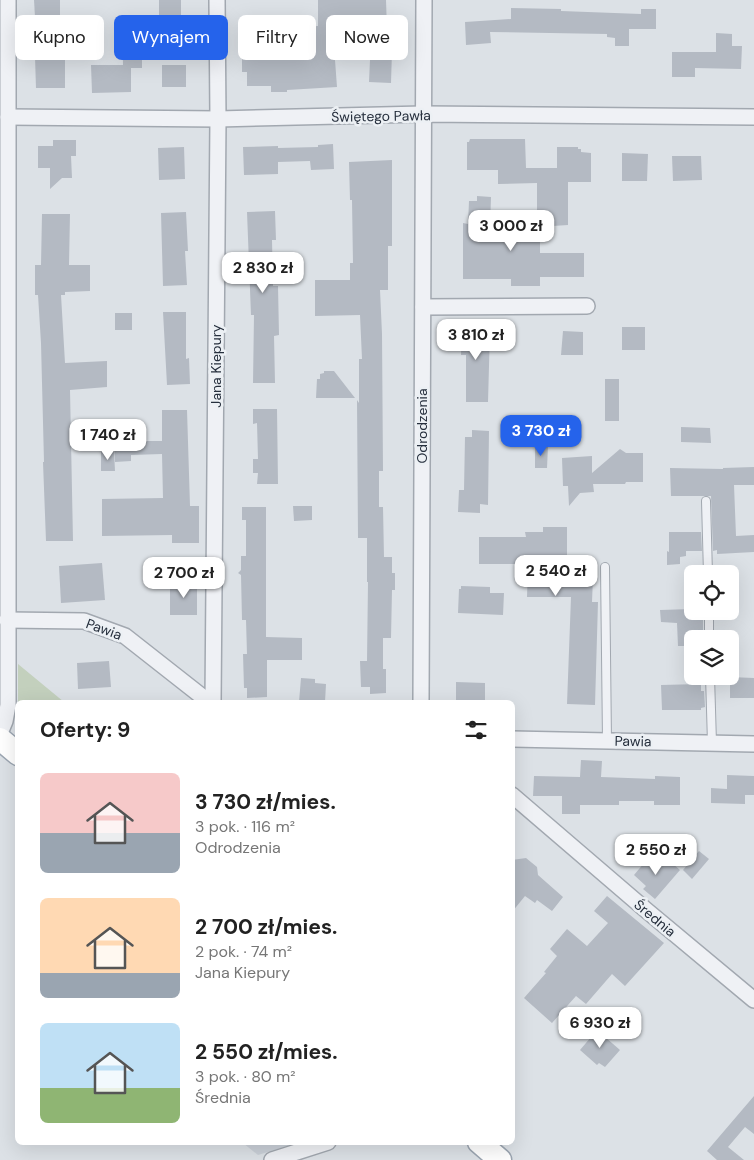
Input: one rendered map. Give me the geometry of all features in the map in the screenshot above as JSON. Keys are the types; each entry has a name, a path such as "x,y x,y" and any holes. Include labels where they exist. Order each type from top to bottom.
{"main road":[{"path":"0,739 15,752"},
{"path":"482,1145 500,1160"}],"street":[{"path":"0,733 5,721 8,705 5,109 8,0"},
{"name":"Jana Kiepury","path":"214,700 218,119 217,0"},
{"name":"Odrodzenia","path":"421,700 424,0"},
{"name":"Świętego Pawła","path":"5,109 218,119 423,114 754,117"},
{"path":"423,307 587,306"},
{"name":"Pawia","path":"7,620 84,621 125,636 206,700"},
{"name":"Pawia","path":"515,739 754,744"},
{"name":"Średnia","path":"515,798 754,1000"},
{"path":"272,1160 319,1145"}],"lane":[{"path":"706,500 708,565"},
{"path":"605,567 607,741"},
{"path":"710,685 712,743"}],"shaded area":[{"path":"246,1145 290,1145 258,1155"}],"green space":[{"path":"18,664 62,700 18,700"}],"building":[{"path":"34,0 60,0 60,15 35,15"},
{"path":"159,0 181,0 181,15 159,15"},
{"path":"318,0 386,0 387,15 326,15 326,60 335,60 337,87 271,92 271,86 247,86 247,72 242,72 242,60 316,60 316,26 318,26"},
{"path":"511,8 641,14 641,9 656,9 656,29 629,29 629,46 615,46 615,38 607,37 607,34 490,32 491,43 466,45 465,22 511,19"},
{"path":"716,33 732,34 732,46 742,46 741,69 695,68 695,77 672,77 672,52 716,52"},
{"path":"35,60 65,60 65,88 36,88"},
{"path":"123,60 142,60 142,68 131,68 131,92 92,93 91,65 123,65"},
{"path":"370,60 392,60 391,83 369,82"},
{"path":"162,65 186,65 186,87 162,87"},
{"path":"470,139 525,139 526,168 557,168 557,147 578,147 578,149 581,149 581,152 591,153 591,182 568,182 568,225 537,227 537,183 498,184 498,170 467,170 467,142"},
{"path":"53,140 76,140 76,156 71,156 72,178 62,178 50,189 50,168 38,168 38,146 53,146"},
{"path":"333,144 334,169 311,170 310,161 278,162 278,174 244,175 243,147 318,147 318,145"},
{"path":"184,147 185,179 159,180 158,148"},
{"path":"622,153 648,154 647,181 622,181"},
{"path":"672,156 701,156 702,180 673,181"},
{"path":"392,160 392,246 388,246 388,290 380,290 383,471 379,471 379,507 383,507 384,557 392,557 392,573 395,573 395,590 392,590 391,638 383,638 383,669 386,669 386,693 370,694 370,687 361,687 360,661 367,661 368,582 367,538 358,538 357,400 359,403 359,359 362,359 360,315 315,316 315,280 350,280 350,263 353,263 349,162"},
{"path":"477,196 491,197 490,228 540,227 540,253 584,253 584,277 540,277 540,286 511,286 511,279 463,279 463,223 468,224 469,201 477,201"},
{"path":"275,211 276,240 272,240 273,286 278,286 279,335 274,336 275,383 253,383 254,315 251,315 247,212"},
{"path":"186,212 188,251 185,251 187,285 163,286 161,213"},
{"path":"42,214 70,214 69,265 90,265 90,291 65,292 65,295 61,295 65,363 107,361 107,387 70,390 73,541 46,541 41,343 38,295 35,295 35,265 41,265"},
{"path":"163,312 186,312 186,359 189,358 190,384 167,385"},
{"path":"115,313 132,313 132,330 115,330"},
{"path":"462,323 483,323 483,330 490,330 488,402 466,402 466,355 461,355"},
{"path":"622,327 645,327 645,350 622,350"},
{"path":"563,331 583,332 583,355 561,355"},
{"path":"324,371 334,371 355,398 316,398 317,379 320,379 320,374 324,373"},
{"path":"605,379 619,379 619,421 605,421"},
{"path":"253,409 277,409 278,484 257,484 258,473 253,473 253,459 258,459 257,423 253,424"},
{"path":"162,410 187,410 190,506 199,506 199,543 172,543 172,535 102,536 102,499 163,498 162,454 131,455 131,461 115,462 114,438 128,438 128,441 162,441"},
{"path":"681,427 710,428 711,443 681,442"},
{"path":"472,430 489,431 488,505 480,504 480,513 458,512 459,490 464,490 465,437 472,437"},
{"path":"535,446 548,446 547,468 535,468"},
{"path":"620,449 626,453 643,453 643,482 593,484 594,492 580,493 569,506 568,486 563,486 562,458 592,456 592,473"},
{"path":"101,451 114,451 115,471 101,471"},
{"path":"754,467 754,485 734,485 736,536 754,535 754,552 717,554 717,550 713,551 711,496 671,496 670,468 723,469"},
{"path":"293,506 312,506 312,520 294,521"},
{"path":"242,507 266,507 266,637 302,638 302,660 267,660 267,697 247,698 247,688 244,688 243,654 247,654 246,620 242,620 241,575 238,573 241,570 241,556 246,556 246,520 242,520"},
{"path":"543,527 567,527 567,576 593,577 592,602 598,602 595,705 567,704 571,597 527,597 528,567 526,567 526,564 479,564 479,537 526,537 525,532 543,532"},
{"path":"669,532 701,532 702,551 686,551 686,556 680,557 680,564 667,565"},
{"path":"102,563 105,600 61,603 59,566"},
{"path":"170,583 197,583 197,615 170,615"},
{"path":"461,586 490,587 490,593 504,593 503,615 458,613 459,589 461,589"},
{"path":"684,609 684,620 703,620 703,630 684,630 684,646 678,646 677,623 661,622 660,610"},
{"path":"109,661 111,687 78,689 77,663"},
{"path":"739,677 754,678 754,698 730,698 730,685 739,685"},
{"path":"301,678 315,679 315,683 326,684 325,700 299,700"},
{"path":"456,682 485,683 485,700 456,700"},
{"path":"661,685 701,685 701,691 704,691 705,707 701,708 701,710 662,710"},
{"path":"581,760 602,761 601,777 655,779 655,776 680,777 680,805 654,805 654,801 619,801 619,805 580,805 580,814 562,814 562,796 533,796 534,776 580,777"},
{"path":"727,775 754,776 754,795 745,795 745,804 711,803 711,788 727,789"},
{"path":"699,851 709,859 692,879 683,870"},
{"path":"650,856 661,866 667,859 680,870 655,899 643,889 646,886 634,875"},
{"path":"526,858 537,867 538,875 563,897 552,911 537,900 535,903 525,896 515,908 515,860"},
{"path":"607,896 664,943 625,986 612,974 586,1004 576,996 552,1023 524,998 546,973 544,972 557,956 550,949 567,929 587,946 608,923 594,911"},
{"path":"597,1030 620,1050 605,1067 599,1063 597,1065 580,1050"},
{"path":"754,1096 754,1134 745,1127 728,1147 744,1160 717,1160 707,1151"}]}
